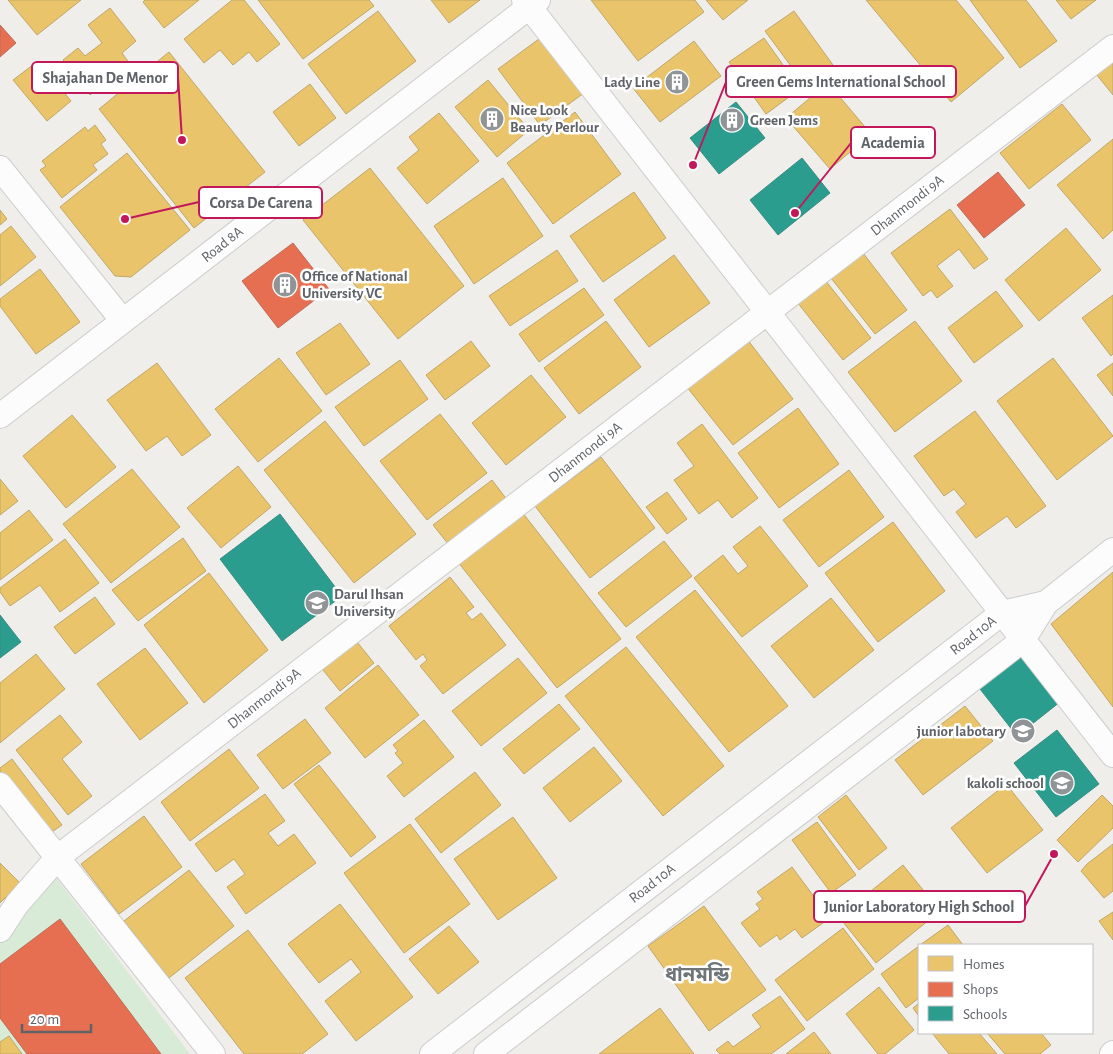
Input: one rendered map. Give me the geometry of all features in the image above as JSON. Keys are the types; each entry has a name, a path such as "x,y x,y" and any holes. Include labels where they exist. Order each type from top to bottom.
{"street":[{"path":"530,2 767,312 1113,755"},
{"name":"Road 8A","path":"0,416 530,2"},
{"name":"Dhanmondi 9A","path":"0,930 17,904 58,857 1113,47"},
{"path":"0,168 123,321"},
{"path":"486,1054 1023,640 1046,603 1113,550"},
{"name":"Road 10A","path":"432,1054 1002,613 1046,603"},
{"path":"0,785 213,1054"}],"green space":[{"path":"51,871 190,1054 0,1054 0,938"}],"building: Homes":[{"path":"8,0 81,0 37,35"},
{"path":"145,0 199,0 164,28 143,2"},
{"path":"232,0 244,0 280,44 257,62 249,52 233,65 220,50 204,63 184,39"},
{"path":"258,0 369,0 374,6 303,59"},
{"path":"431,0 480,0 449,23"},
{"path":"591,0 695,0 704,12 638,61"},
{"path":"706,0 748,0 723,20"},
{"path":"866,0 956,0 1004,58 951,102"},
{"path":"970,0 1026,0 1057,41 1020,68"},
{"path":"1056,0 1096,0 1071,19"},
{"path":"110,8 136,41 122,53 130,64 90,95 63,60 78,48 85,56 102,43 88,25"},
{"path":"378,11 416,61 346,114 308,64"},
{"path":"794,11 833,65 805,85 765,31"},
{"path":"543,36 584,93 540,125 498,69"},
{"path":"764,38 800,89 766,114 729,62"},
{"name":"Lady Line","path":"694,41 721,76 660,122 633,88"},
{"path":"169,52 265,172 194,228 99,109"},
{"path":"1113,53 1113,95 1092,69"},
{"path":"38,61 71,101 47,121 13,80"},
{"name":"Nice Look Beauty Perlour","path":"488,80 529,130 497,157 455,107"},
{"path":"828,83 871,134 830,169 786,118"},
{"path":"310,84 336,118 299,146 273,112"},
{"path":"1062,104 1091,140 1029,189 1000,153"},
{"path":"575,112 621,174 553,224 507,163"},
{"path":"439,113 479,161 427,204 397,168 419,150 409,137"},
{"path":"95,125 106,140 101,144 108,154 93,165 97,170 62,198 40,170 46,166 42,161 85,127 88,131"},
{"path":"1113,139 1113,230 1103,239 1057,185"},
{"path":"127,153 190,230 131,277 115,276 60,207"},
{"path":"370,168 464,286 398,339 303,220"},
{"path":"503,178 543,236 474,284 434,226"},
{"path":"634,192 666,238 603,282 570,236"},
{"path":"950,209 988,259 974,269 959,249 937,266 953,286 937,298 931,290 923,296 891,253"},
{"path":"0,210 7,219 0,225"},
{"path":"11,226 36,257 0,286 0,235"},
{"path":"1066,228 1101,270 1039,321 1005,280"},
{"path":"557,250 578,281 510,326 489,296"},
{"path":"863,253 907,310 875,334 831,278"},
{"path":"674,255 710,303 649,347 614,300"},
{"path":"40,269 80,322 36,354 0,306 0,299"},
{"path":"825,280 871,338 843,360 797,302"},
{"path":"584,288 604,315 539,362 519,334"},
{"path":"996,291 1023,326 974,363 948,328"},
{"path":"1113,295 1113,354 1111,356 1082,318"},
{"path":"606,321 641,367 579,414 544,368"},
{"path":"915,321 962,381 895,432 848,372"},
{"path":"340,323 370,364 326,395 296,353"},
{"path":"747,339 793,399 733,445 686,386"},
{"path":"471,341 490,366 445,400 426,375"},
{"path":"279,358 322,411 258,462 215,409"},
{"path":"1053,358 1113,436 1057,480 997,401"},
{"path":"400,360 428,399 364,446 335,407"},
{"path":"157,363 211,435 182,456 167,436 146,451 107,400"},
{"path":"1113,363 1113,396 1097,375"},
{"path":"531,375 566,417 506,465 472,423"},
{"path":"798,408 839,464 779,508 738,453"},
{"path":"975,411 1046,506 1016,528 1007,516 976,538 956,512 966,504 954,489 944,496 914,456"},
{"path":"440,414 487,473 427,520 380,461"},
{"path":"72,415 116,467 66,508 23,456"},
{"path":"325,421 416,534 354,583 264,470"},
{"path":"702,424 758,498 732,518 718,500 699,514 674,480 694,466 677,443"},
{"path":"601,457 655,528 590,578 535,506"},
{"path":"238,466 271,507 221,548 187,508"},
{"path":"132,469 180,527 111,583 63,524"},
{"path":"849,470 884,517 819,567 783,520"},
{"path":"0,479 18,501 0,515"},
{"path":"492,480 508,501 449,545 433,525"},
{"path":"667,492 687,519 667,534 646,507"},
{"path":"29,510 53,540 0,580 0,533"},
{"path":"522,512 621,639 557,688 458,562"},
{"path":"893,522 945,591 878,642 825,573"},
{"path":"760,526 808,586 742,637 694,578 723,555 738,574 748,566 733,547"},
{"path":"183,538 206,571 138,621 112,590"},
{"path":"65,539 99,583 60,612 40,585 10,606 0,592 0,588"},
{"path":"664,541 692,576 626,627 598,593"},
{"path":"1113,572 1113,707 1051,624"},
{"path":"209,573 268,650 204,703 144,625"},
{"path":"450,577 474,607 466,613 472,620 481,613 506,645 443,694 420,666 427,660 423,654 416,660 389,626"},
{"path":"695,590 788,706 729,752 636,637"},
{"path":"95,597 115,624 75,654 54,627"},
{"path":"831,598 874,650 814,698 771,646"},
{"path":"353,637 374,663 340,691 319,665"},
{"path":"626,647 724,766 663,816 565,696"},
{"path":"145,648 188,703 140,740 97,684"},
{"path":"36,654 65,689 0,743 0,683"},
{"path":"518,658 547,693 481,746 452,711"},
{"path":"378,665 419,715 365,758 325,708"},
{"path":"559,704 580,729 524,774 503,749"},
{"path":"965,706 993,741 923,795 895,760"},
{"path":"60,715 82,742 62,759 92,796 68,815 16,750"},
{"path":"305,719 331,753 283,789 257,755"},
{"path":"424,720 454,757 404,797 387,776 403,763 395,753 398,751 393,745"},
{"path":"594,747 622,781 570,822 543,788"},
{"path":"229,749 259,788 190,841 161,802"},
{"path":"12,759 62,825 46,836 0,774 0,768"},
{"path":"319,765 376,837 351,857 294,784"},
{"path":"475,772 501,805 441,853 415,819"},
{"path":"1006,784 1043,830 987,873 951,828"},
{"path":"265,794 285,821 268,833 278,846 294,834 316,863 246,914 227,887 245,874 234,859 216,872 195,844"},
{"path":"846,795 887,848 859,870 818,817"},
{"path":"1102,795 1113,806 1113,828 1078,862 1057,840"},
{"path":"144,816 182,867 119,914 81,864"},
{"path":"513,817 557,878 498,920 454,859"},
{"path":"817,822 856,875 831,893 792,840"},
{"path":"410,824 470,904 404,953 344,873"},
{"path":"1113,844 1113,891 1104,898 1081,871"},
{"path":"0,863 20,883 0,903"},
{"path":"903,865 940,911 876,963 839,917"},
{"path":"792,867 830,918 802,938 795,929 780,940 777,935 760,947 741,923 760,909 756,904 763,899 757,892"},
{"path":"189,870 234,926 169,978 124,921"},
{"path":"340,904 413,997 356,1041 325,1001 361,972 351,959 319,983 288,944"},
{"path":"704,906 766,990 709,1031 648,946"},
{"path":"1113,912 1113,940 1099,921"},
{"path":"948,925 962,944 921,944"},
{"path":"449,926 479,962 438,994 409,959"},
{"path":"843,928 874,969 807,1021 775,980"},
{"path":"248,930 328,1034 302,1054 244,1054 185,978"},
{"path":"918,947 918,999 906,1008 881,974"},
{"path":"879,987 914,1030 885,1054 878,1054 846,1014"},
{"path":"780,996 805,1029 771,1054 720,1054 716,1050 728,1041 733,1047 761,1027 752,1015"},
{"path":"918,1004 918,1015 913,1008"},
{"path":"660,1008 694,1054 599,1054"},
{"path":"814,1032 831,1054 786,1054"},
{"path":"933,1034 980,1034 997,1054 949,1054"},
{"path":"988,1034 1042,1034 1051,1045 1040,1054 1005,1054"},
{"path":"9,1036 22,1054 0,1054 0,1042"}],"building: Shops":[{"path":"0,25 16,43 0,57"},
{"path":"998,172 1025,205 984,238 957,205"},
{"name":"Office of National University VC","path":"293,243 329,289 278,328 242,281"},
{"path":"60,919 161,1054 27,1054 0,1018 0,964"}],"building: Schools":[{"name":"Green Jems","path":"736,102 765,138 719,174 690,138"},
{"path":"802,158 830,193 778,235 750,200"},
{"path":"280,514 342,596 282,641 220,559"},
{"path":"0,615 21,642 0,658"},
{"path":"1028,652 1065,698 1017,736 980,689"},
{"path":"1057,730 1099,784 1056,817 1014,763"}],"place":[{"name":"Lady Line","path":"677,82"},
{"name":"Nice Look Beauty Perlour","path":"492,119"},
{"name":"Green Jems","path":"732,120"},
{"name":"Shajahan De Menor","path":"182,140"},
{"name":"Green Gems International School","path":"693,165"},
{"name":"Academia","path":"795,213"},
{"name":"Corsa De Carena","path":"125,219"},
{"name":"Office of National University VC","path":"285,285"},
{"name":"Darul Ihsan University","path":"317,603"},
{"name":"junior labotary","path":"1023,731"},
{"name":"kakoli school","path":"1062,783"},
{"name":"Junior Laboratory High School","path":"1054,854"}],"district":[{"name":"ধানমন্ডি","path":"697,974"}]}
